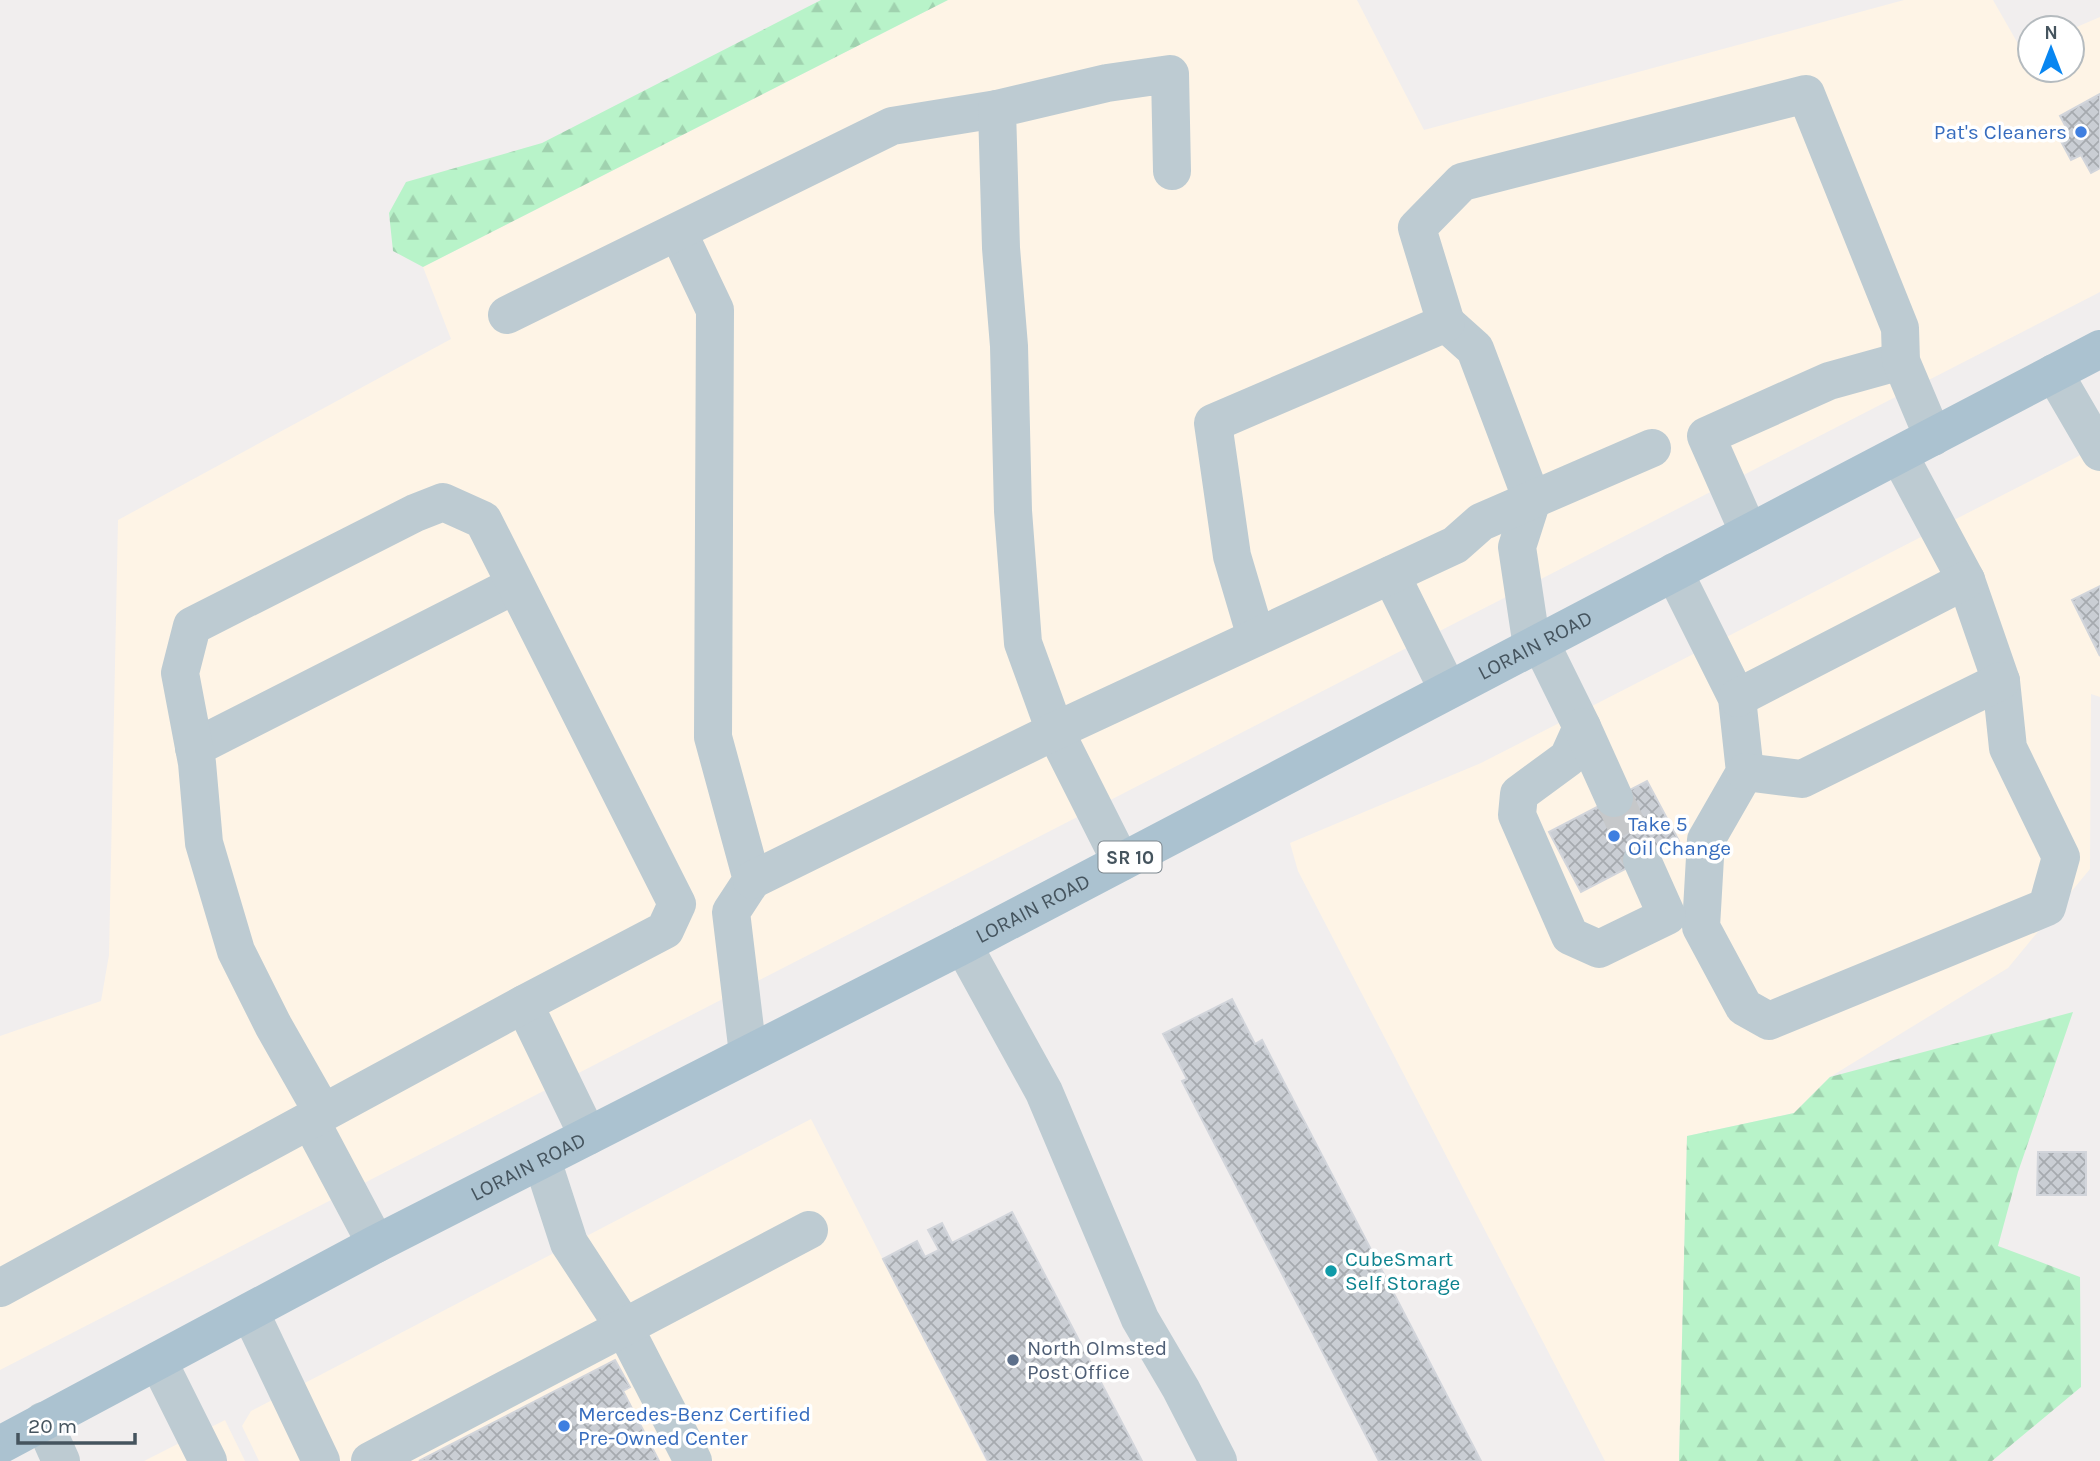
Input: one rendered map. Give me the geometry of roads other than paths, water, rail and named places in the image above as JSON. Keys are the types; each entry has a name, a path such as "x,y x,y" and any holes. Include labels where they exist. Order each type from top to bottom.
{"main road":[{"name":"LORAIN ROAD","path":"0,1445 376,1244 963,945 2100,349"}],"lane":[{"path":"507,315 892,126 997,109 1107,83 1170,74 1172,171"},
{"path":"1614,798 1582,727 1536,645 1517,547 1532,500 1475,349 1446,323 1417,228 1462,182 1806,94 1900,328 1901,361 1933,437"},
{"path":"997,109 1001,248 1009,346 1013,512 1023,643 1055,731 1121,862"},
{"path":"678,232 715,310 713,737 752,880"},
{"path":"1256,637 1231,556 1213,423 1446,323"},
{"path":"1749,533 1706,436 1829,381 1901,361"},
{"path":"2054,373 2100,452"},
{"path":"748,1054 730,912 752,880 1055,731 1455,545 1481,522 1652,448"},
{"path":"1674,572 1737,698 1745,772 1706,840 1701,927 1744,1007 1769,1021 2047,907 2061,857 2008,748 2001,681 1966,580 1899,455"},
{"path":"0,1287 317,1116 524,1004 665,930 677,904 483,520 443,502 415,513 192,626 180,673 194,748 204,843 236,951 317,1116 376,1244"},
{"path":"1391,575 1448,690"},
{"path":"1737,698 1966,580"},
{"path":"194,748 516,585"},
{"path":"1745,772 1802,779 2001,681"},
{"path":"1582,727 1568,758 1519,794 1517,815 1570,936 1599,949 1667,916 1642,860"},
{"path":"963,945 1044,1093 1140,1319 1181,1389 1218,1461"},
{"path":"524,1004 588,1136"},
{"path":"542,1160 569,1243 624,1327 693,1461"},
{"path":"370,1461 809,1230"},
{"path":"250,1312 321,1461"},
{"path":"158,1360 208,1461"},
{"path":"43,1421 61,1461"}],"tunnel":[{"path":"1614,798 1642,860"}],"place":[{"name":"Pat's Cleaners","path":"2081,132"},
{"name":"Take 5 Oil Change","path":"1614,836"},
{"name":"CubeSmart Self Storage","path":"1331,1271"},
{"name":"North Olmsted Post Office","path":"1013,1360"},
{"name":"Mercedes-Benz Certified Pre-Owned Center","path":"564,1426"}]}
